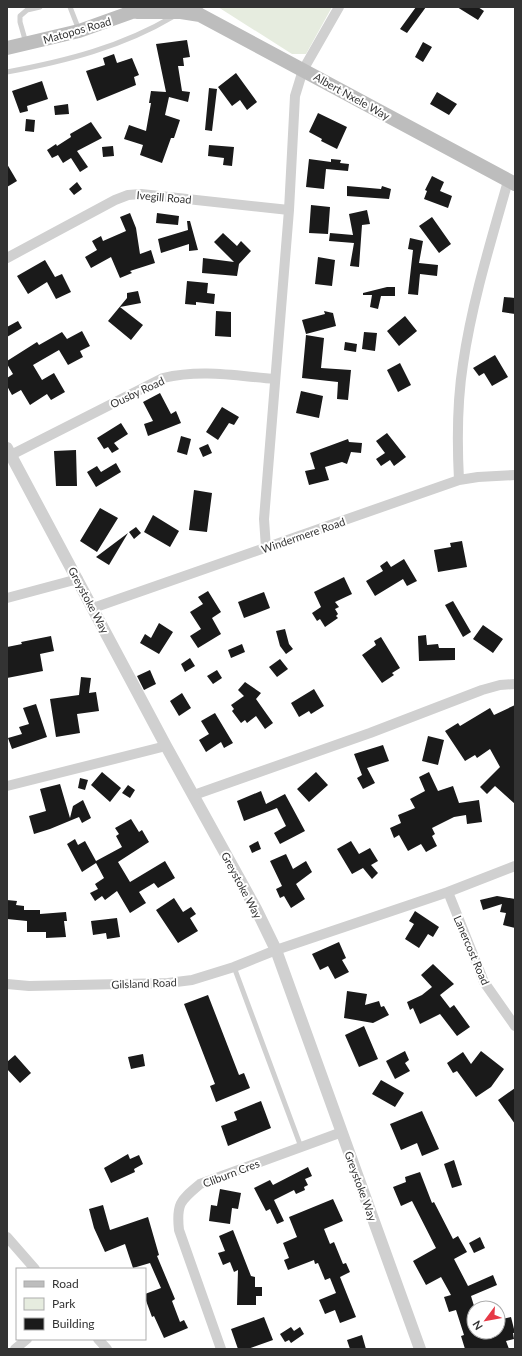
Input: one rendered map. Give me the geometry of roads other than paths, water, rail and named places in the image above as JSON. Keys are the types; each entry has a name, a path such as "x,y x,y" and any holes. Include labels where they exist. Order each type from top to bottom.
{"main road":[{"name":"Matopos Road","path":"7,48 79,31 118,12 140,9"},
{"path":"140,9 200,12"},
{"name":"Albert Nxele Way","path":"200,12 303,70 511,182"}],"street":[{"path":"266,548 264,519 289,210 295,96 298,82 303,70 339,7"},
{"path":"459,480 458,439 463,365 479,282 511,182"},
{"name":"Ivegill Road","path":"7,258 115,200 128,195 141,194 289,210"},
{"name":"Ousby Road","path":"9,452 163,378 199,372 275,380"},
{"name":"Greystoke Way","path":"9,452 166,746 256,909 276,950 420,1349"},
{"name":"Windermere Road","path":"93,608 459,480 478,477 515,475"},
{"path":"7,598 78,579"},
{"path":"194,796 370,733 482,690 500,685 515,684"},
{"path":"7,786 166,746"},
{"name":"Gilsland Road","path":"7,984 29,986 168,983 192,980 234,967 276,950 448,892 515,866"},
{"name":"Lanercost Road","path":"448,892 484,982 515,1026"},
{"name":"Cliburn Cres","path":"221,1349 179,1230 177,1214 183,1199 200,1184 342,1132"},
{"path":"7,1237 34,1268"},
{"path":"15,1349 25,1340"},
{"path":"99,1340 107,1349"}],"lane":[{"path":"26,44 20,22 20,16 27,10 40,7"},
{"path":"70,7 79,31"},
{"path":"7,72 78,58 111,46 161,24 200,12"},
{"path":"234,967 301,1146"}]}
